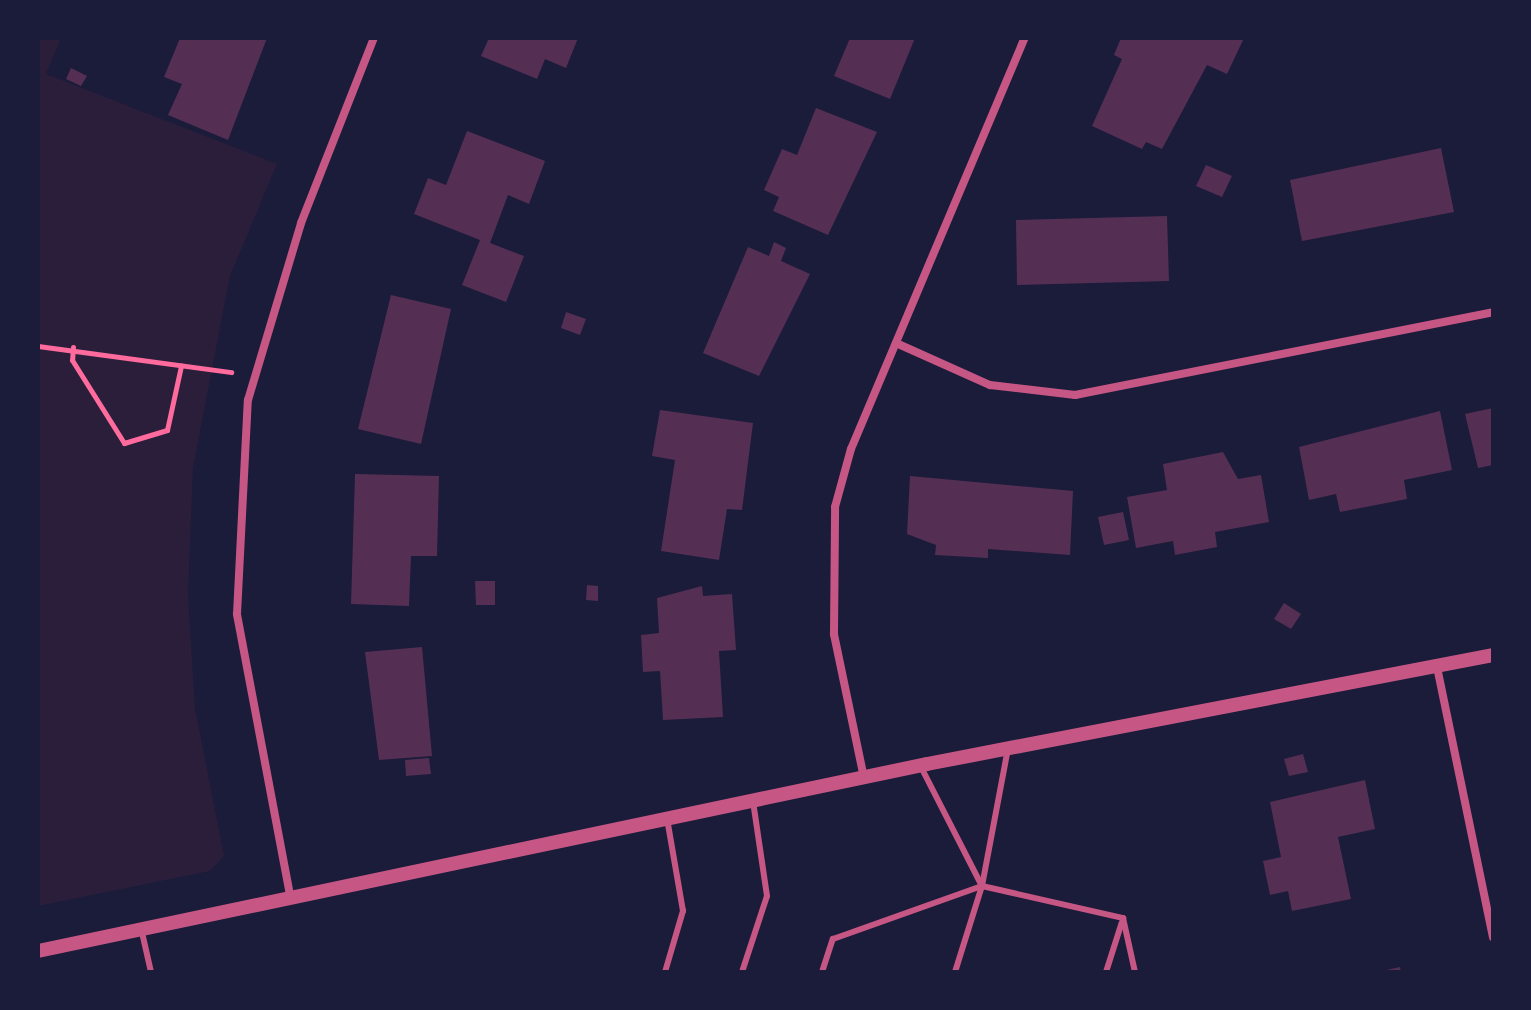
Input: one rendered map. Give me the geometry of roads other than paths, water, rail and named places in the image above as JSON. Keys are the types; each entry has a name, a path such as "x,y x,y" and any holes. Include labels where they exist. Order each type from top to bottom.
{"street":[{"path":"290,895 237,614 236,549 256,375 301,223 374,38"},
{"path":"864,778 834,634 830,567 851,449 1025,38"},
{"path":"896,343 990,385 1075,395 1493,312"},
{"path":"38,951 290,895 920,765 1493,655"},
{"path":"1437,667 1493,937"}],"lane":[{"path":"955,972 982,886 1008,749"},
{"path":"920,765 982,886"},
{"path":"742,972 767,896 753,800"},
{"path":"665,972 683,911 667,818"},
{"path":"822,972 833,939 982,886 1123,918"},
{"path":"1106,972 1123,918"},
{"path":"1123,918 1135,972"},
{"path":"141,928 151,972"}]}
